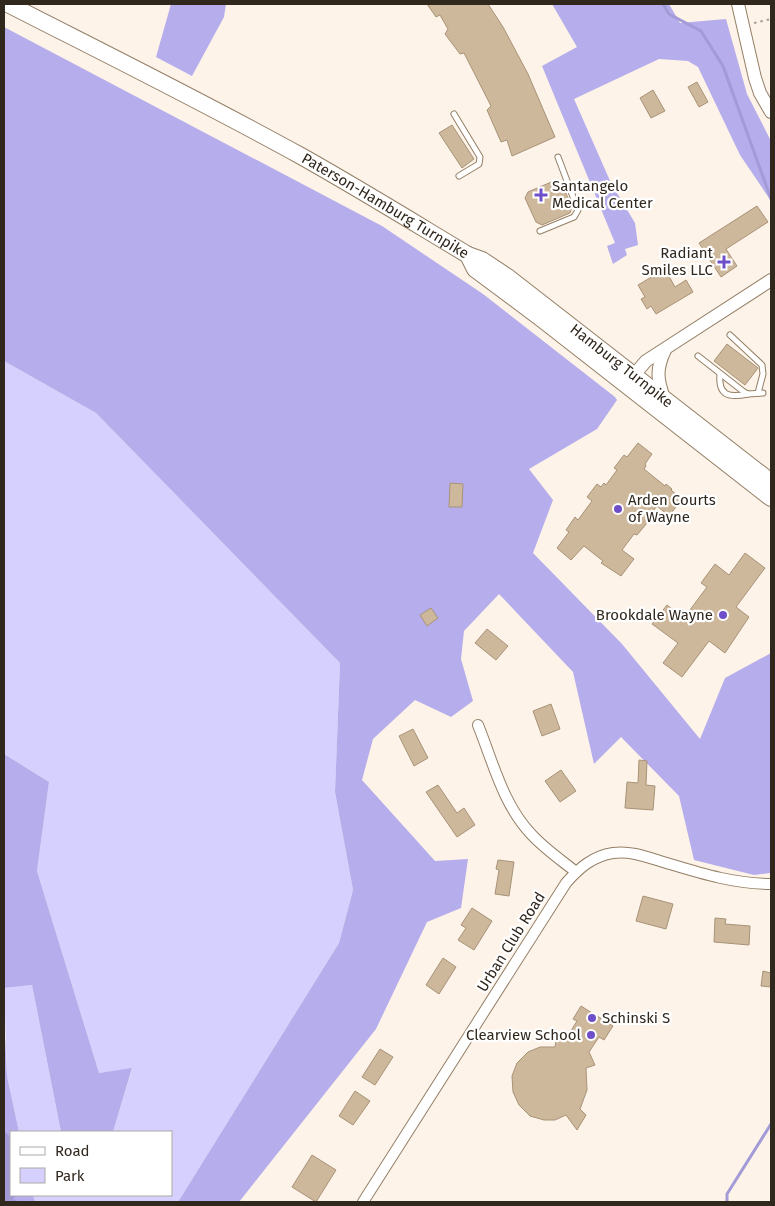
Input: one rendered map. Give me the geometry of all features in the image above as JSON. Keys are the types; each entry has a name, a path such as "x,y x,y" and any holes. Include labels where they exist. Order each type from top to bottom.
{"main road":[{"name":"Paterson-Hamburg Turnpike","path":"8,4 229,117 382,202 468,255"},
{"name":"Hamburg Turnpike","path":"468,255 482,260 509,278 631,381 664,398 770,480"},
{"path":"631,381 771,498"}],"street":[{"path":"738,4 754,78 771,112"},
{"path":"631,381 646,361 771,280"},
{"path":"664,398 658,384 658,370 659,362 665,350"},
{"path":"478,725 503,790 519,820 544,847 576,872"},
{"name":"Urban Club Road","path":"363,1202 566,883 587,863 599,856 628,852 717,878 771,884"}],"lane":[{"path":"454,114 480,157 479,164 459,176"},
{"path":"540,231 574,217 578,210 558,157"},
{"path":"720,374 720,385 722,390 728,395 733,397 761,393 762,365 730,335"},
{"path":"698,356 748,394"}],"path":[{"path":"752,23 771,19"}],"green space":[{"path":"4,361 96,413 340,663 335,792 353,890 339,943 178,1202 35,1202 33,1196 172,1196 172,1131 113,1131 132,1069 99,1073 37,871 49,782 4,754"},
{"path":"32,985 61,1131 19,1131 7,1076 4,988"}],"shaded area":[{"path":"171,4 226,4 224,17 192,76 156,57"},
{"path":"552,4 669,4 680,23 726,19 747,94 771,141 771,201 740,155 698,67 688,61 659,59 574,99 611,183 635,223 638,245 625,249 627,255 613,264 607,246 615,243 542,66 577,47"},
{"path":"4,27 382,226 483,294 615,397 617,400 597,429 529,469 553,500 533,553 622,644 700,739 725,678 771,653 771,873 754,875 694,860 679,796 621,737 594,764 573,672 499,594 464,631 461,659 473,701 451,717 415,700 373,739 362,780 435,861 468,859 461,908 427,922 376,1029 239,1202 178,1202 339,943 353,890 335,792 340,663 96,413 4,361"},
{"path":"4,754 49,782 37,871 99,1073 132,1068 113,1131 61,1131 32,985 4,988"},
{"path":"4,1013 7,1076 19,1131 10,1131 10,1196 33,1196 35,1202 4,1202"},
{"path":"4,1132 8,1134 10,1139 10,1196 15,1196 13,1199 18,1202 4,1202"}],"building":[{"path":"427,4 488,4 503,27 528,74 555,137 512,156 507,140 501,142 487,110 491,106 464,53 460,54 445,34 448,29 440,15 436,17"},
{"path":"697,82 708,102 699,107 688,87"},
{"path":"653,90 665,111 651,118 640,98"},
{"path":"452,125 474,159 462,168 439,133"},
{"path":"556,180 561,182 572,207 570,213 542,225 536,222 525,198 528,192"},
{"path":"757,206 768,222 726,249 737,266 721,277 699,243"},
{"path":"665,269 675,287 686,280 693,292 656,314 651,306 647,309 641,299 645,297 638,285"},
{"path":"727,344 758,368 745,385 714,361"},
{"name":"Arden Courts of Wayne","path":"638,443 652,454 644,469 665,486 666,484 682,499 669,516 657,506 645,521 647,523 637,535 634,534 622,550 634,559 621,576 601,563 603,561 584,546 571,560 557,548 569,532 566,530 575,517 578,520 592,501 587,497 597,484 601,487 604,483 606,485 617,470 614,468 624,455 627,457"},
{"path":"450,483 463,484 462,507 449,507"},
{"name":"Brookdale Wayne","path":"745,553 765,568 736,607 749,617 725,653 709,641 682,677 663,663 678,643 652,624 667,605 684,618 707,587 701,583 715,564 729,575"},
{"path":"431,608 438,618 427,626 420,615"},
{"path":"487,629 508,646 496,660 475,643"},
{"path":"551,704 560,729 542,736 533,711"},
{"path":"413,729 428,758 414,766 399,736"},
{"path":"639,760 647,761 646,785 655,786 653,810 625,808 627,782 638,783"},
{"path":"561,770 576,791 560,802 545,781"},
{"path":"438,785 457,813 464,808 475,825 457,837 426,792"},
{"path":"498,860 514,862 509,896 495,894 499,870 496,869"},
{"path":"643,896 673,904 666,929 636,921"},
{"path":"472,908 492,921 474,950 458,940 466,928 461,925"},
{"path":"715,918 726,919 725,924 750,926 749,945 714,942"},
{"path":"443,958 456,967 439,994 426,985"},
{"path":"763,971 771,973 771,987 761,986"},
{"path":"581,1006 613,1026 604,1040 599,1037 589,1052 595,1065 586,1068 587,1090 580,1109 586,1115 577,1130 566,1115 555,1120 544,1120 530,1116 519,1105 513,1092 512,1076 517,1063 528,1052 540,1047 555,1047 557,1034 566,1039 577,1021 573,1019"},
{"path":"380,1049 393,1057 375,1085 362,1077"},
{"path":"355,1091 370,1101 353,1125 339,1116"},
{"path":"312,1155 336,1170 316,1202 292,1187"}],"waterway":[{"path":"663,4 669,14 701,31 723,66 771,199"},
{"path":"727,1202 727,1194 771,1124"}],"place":[{"name":"Santangelo Medical Center","path":"541,195"},
{"name":"Radiant Smiles LLC","path":"724,262"},
{"name":"Arden Courts of Wayne","path":"618,509"},
{"name":"Brookdale Wayne","path":"723,615"},
{"name":"Schinski S","path":"592,1018"},
{"name":"Clearview School","path":"591,1035"}]}
